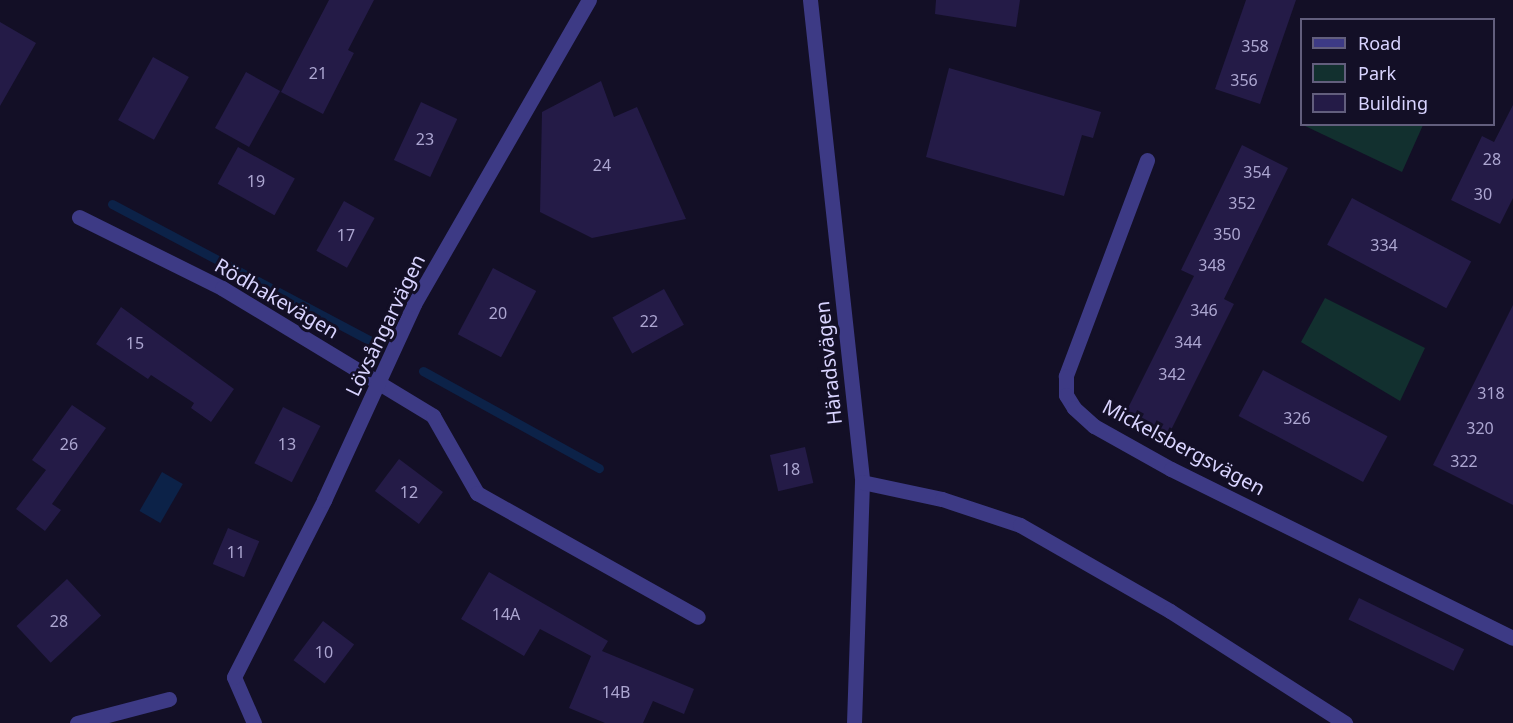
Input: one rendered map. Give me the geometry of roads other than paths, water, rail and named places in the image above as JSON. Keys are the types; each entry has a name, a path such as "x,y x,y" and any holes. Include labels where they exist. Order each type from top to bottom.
{"street":[{"name":"Lövsångarvägen","path":"254,723 234,677 378,383 414,304 589,0"},
{"name":"Häradsvägen","path":"810,0 862,483 854,723"},
{"name":"Mickelsbergsvägen","path":"1147,160 1066,376 1066,395 1074,408 1094,426 1172,469 1513,638"},
{"name":"Rödhakevägen","path":"79,217 222,288 433,416 477,493 698,617"},
{"path":"862,483 942,500 1020,525 1170,611 1345,723"},
{"path":"77,723 169,699"}],"water":[{"path":"162,472 183,484 160,523 140,511"}],"waterway":[{"path":"112,204 373,342"},
{"path":"423,371 599,468"}]}
